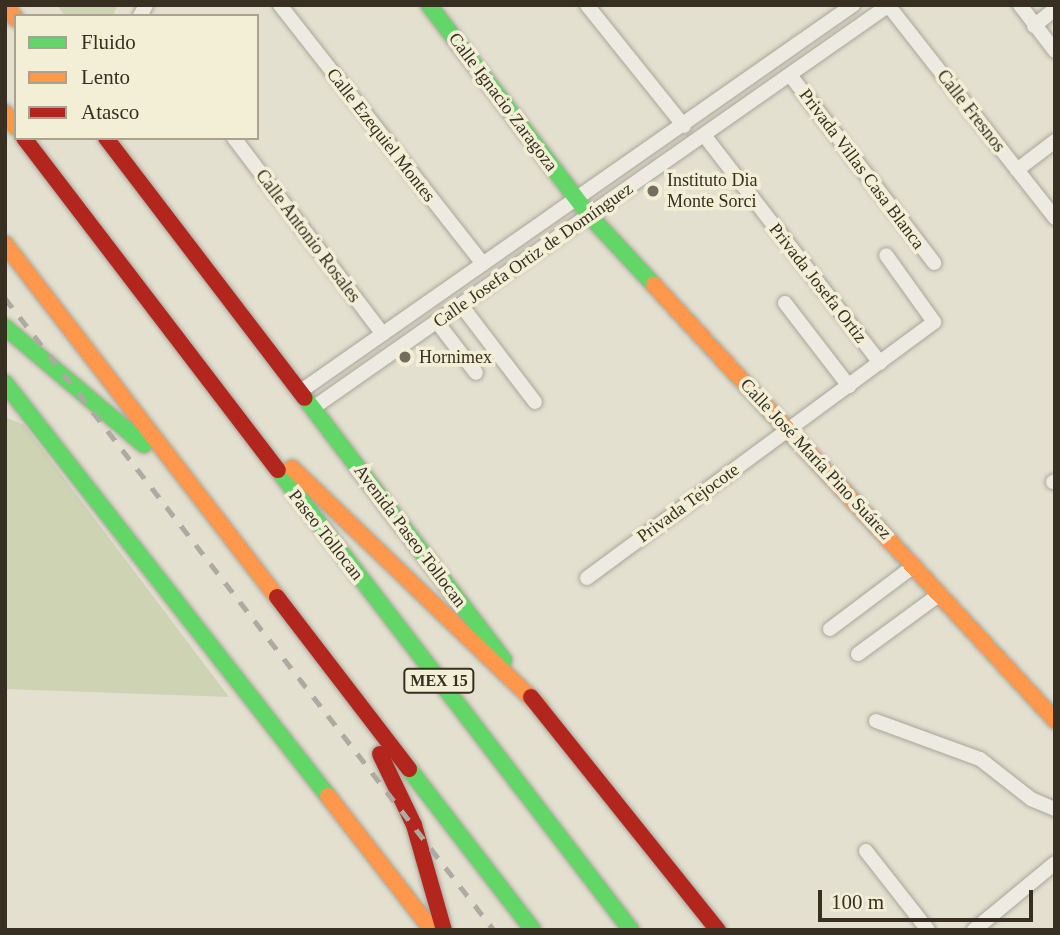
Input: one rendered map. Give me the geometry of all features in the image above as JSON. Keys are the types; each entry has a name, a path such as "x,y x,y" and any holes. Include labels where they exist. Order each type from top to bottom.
{"main road":[{"name":"Calle Ignacio Zaragoza","path":"429,5 576,198"},
{"name":"Paseo Tollocan","path":"26,140 631,930"},
{"name":"Avenida Paseo Tollocan","path":"108,140 540,707 718,930"},
{"name":"Calle José María Pino Suárez","path":"576,198 1055,720"},
{"path":"5,244 346,691 533,930"},
{"path":"5,327 188,483"},
{"path":"5,383 432,930"},
{"path":"247,432 298,473 540,707"},
{"path":"346,691 414,825 444,930"}],"street":[{"name":"Calle Ezequiel Montes","path":"280,5 483,264"},
{"path":"587,5 684,126"},
{"name":"Calle Josefa Ortiz de Domínguez","path":"301,391 576,198 684,126 853,5"},
{"name":"Calle Josefa Ortiz de Domínguez","path":"313,408 889,5"},
{"name":"Calle Fresnos","path":"889,5 1055,218"},
{"path":"1020,5 1055,51"},
{"path":"1034,26 1055,9"},
{"name":"Privada Villas Casa Blanca","path":"790,75 934,263"},
{"name":"Privada Josefa Ortiz","path":"704,135 880,363"},
{"name":"Calle Antonio Rosales","path":"235,140 383,334"},
{"path":"1017,170 1055,141"},
{"name":"Privada Tejocote","path":"587,578 934,322 886,255"},
{"path":"785,303 849,386"},
{"path":"461,305 535,402"},
{"path":"437,322 476,373"},
{"path":"830,629 914,566"},
{"path":"858,654 940,594"},
{"path":"876,721 980,759 1031,799 1055,809"},
{"path":"866,851 928,930"},
{"path":"974,930 1055,863"}],"green space":[{"path":"57,5 117,6 114,14 64,14"},
{"path":"5,417 24,425 229,697 5,689"}],"railway":[{"path":"5,298 494,930"}],"traffic: fast":[{"path":"429,5 589,215 654,285"},
{"path":"5,327 144,445"},
{"path":"5,383 328,796"},
{"path":"305,398 504,660"},
{"path":"278,470 631,930"},
{"path":"409,769 533,930"}],"traffic: slow":[{"path":"5,5 14,16"},
{"path":"5,113 14,124"},
{"path":"5,244 277,597"},
{"path":"654,285 1055,720"},
{"path":"292,468 540,707"},
{"path":"328,796 432,930"}],"traffic: jam":[{"path":"26,140 278,470"},
{"path":"108,140 305,398"},
{"path":"277,597 409,769"},
{"path":"531,697 718,930"},
{"path":"380,754 414,825 444,930"}],"place":[{"name":"Instituto Dia Monte Sorci","path":"653,191"},
{"name":"Hornimex","path":"405,357"}]}
